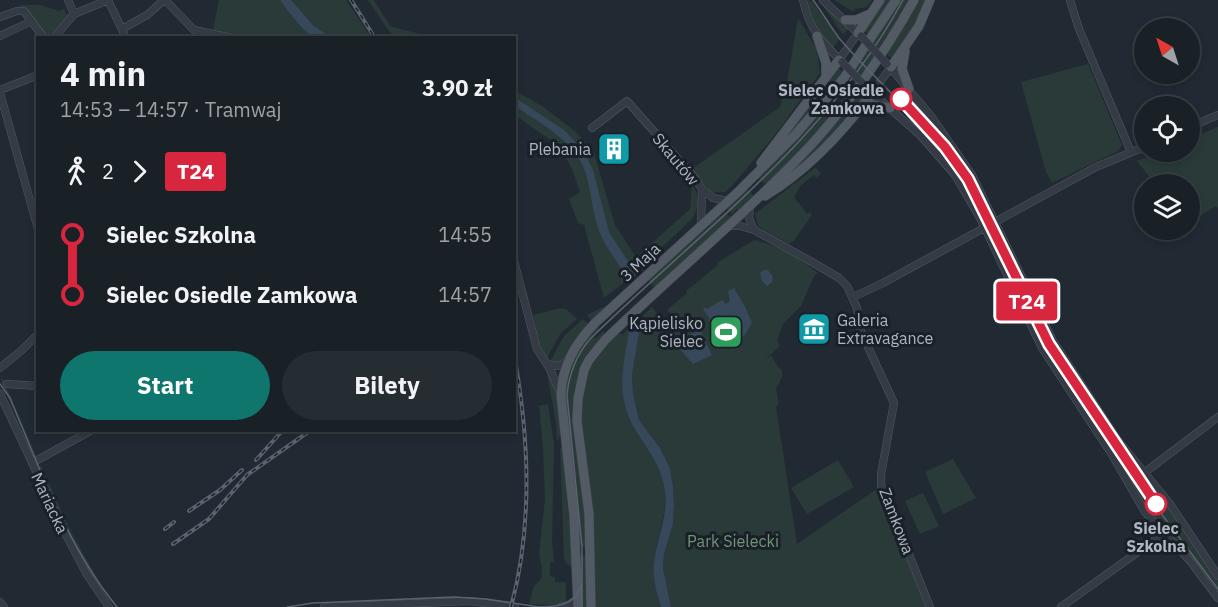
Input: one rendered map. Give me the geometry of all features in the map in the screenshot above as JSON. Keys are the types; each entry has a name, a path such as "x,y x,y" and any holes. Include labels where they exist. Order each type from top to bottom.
{"main road":[{"path":"860,34 880,0"},
{"name":"3 Maja","path":"578,602 574,517 561,395 561,383 568,361 587,332 743,187 821,107 896,0"},
{"name":"3 Maja","path":"591,607 589,514 577,421 581,380 589,360 605,340 729,226 812,144 885,50 914,0"},
{"path":"889,66 919,26 930,0"},
{"path":"845,20 856,20 872,13"},
{"path":"817,36 826,63 826,78"},
{"path":"906,46 902,69 909,89"},
{"path":"754,202 755,190 743,187 841,61"},
{"path":"754,202 778,188 816,157 857,112 871,91"},
{"path":"857,112 873,105 890,108"}],"street":[{"path":"68,0 74,14"},
{"path":"56,36 74,14 108,0 125,36"},
{"path":"122,29 147,15 165,0 194,30 222,36"},
{"path":"803,0 808,21 817,36 941,157 966,191 1042,348 1111,453 1145,512 1191,562 1218,598"},
{"path":"823,0 860,34 889,66 956,150 972,175 1053,341 1117,439 1170,504 1218,576"},
{"path":"1070,0 1079,29 1131,152"},
{"path":"0,17 21,10 43,36"},
{"path":"0,36 32,21"},
{"path":"841,61 860,34"},
{"path":"871,91 889,66"},
{"path":"36,76 0,91 36,222"},
{"name":"Skautów","path":"592,128 627,101 702,189 701,225"},
{"path":"1200,123 1218,115"},
{"path":"995,222 1096,167 1134,151"},
{"path":"702,189 713,198 728,201"},
{"path":"754,202 749,218 754,230"},
{"name":"Zamkowa","path":"729,226 754,230 839,278 853,297 861,332 894,403 881,485 930,607"},
{"path":"853,297 882,284 984,228"},
{"path":"516,269 535,345 547,364 561,395"},
{"path":"2,366 36,336"},
{"path":"547,364 558,366 568,361"},
{"path":"7,384 36,386"},
{"name":"Mariacka","path":"0,394 65,533 86,573 109,607"},
{"path":"1144,473 1218,417"},
{"path":"32,464 88,432"},
{"path":"1061,607 1163,534"},
{"path":"324,607 468,601 516,607"},
{"path":"0,602 4,607"},
{"path":"561,607 578,602"}],"green space":[{"path":"219,0 280,0 298,23 315,36 220,36 221,33 213,30"},
{"path":"291,0 346,0 370,36 329,36 314,26"},
{"path":"368,0 374,0 390,26 428,36 392,36"},
{"path":"807,0 812,1 839,40 833,48 817,26"},
{"path":"834,0 872,0 867,7 855,9 854,12"},
{"path":"884,0 890,0 869,35 865,31"},
{"path":"900,0 910,0 862,77 854,69"},
{"path":"917,0 927,0 908,39 892,59 886,53"},
{"path":"821,3 849,28 843,35"},
{"path":"40,5 59,11 64,9 69,17 52,36 46,36 25,10 18,6"},
{"path":"798,18 817,50 820,73 778,131 732,186 725,192 715,192 713,195 692,169 780,107 787,82"},
{"path":"1088,64 1122,145 1118,151 1052,183 1046,172 1021,82"},
{"path":"839,68 843,73 775,151 835,73"},
{"path":"516,91 542,106 576,132 594,153 615,225 636,257 690,209 692,184 697,193 698,205 693,218 645,266 604,298 584,225 578,223 569,199 580,192 572,169 560,147 516,116"},
{"path":"861,91 865,96 819,149 771,190"},
{"path":"921,110 967,171 1038,321 1056,353 1119,448 1172,511 1218,582 1218,592 1199,566 1167,534 1145,506 1046,348 967,188 951,164 909,121 913,118 935,141 938,138 918,114"},
{"path":"820,111 829,120 768,184 758,178"},
{"path":"1218,127 1218,208 1216,206 1200,216 1200,174 1147,174 1138,162 1200,162 1200,135"},
{"path":"816,167 821,174 816,178 814,175 800,186 794,197 807,214 810,212 812,215 793,242 789,244 759,227 755,214"},
{"path":"747,189 754,196 739,211 737,209 732,214 726,208"},
{"path":"725,212 731,218 655,289 648,280 718,214 720,216"},
{"name":"Park Sielecki","path":"754,240 788,253 818,273 814,276 801,306 783,324 777,340 780,346 764,360 771,355 782,370 782,377 776,389 779,403 776,407 797,544 878,488 928,607 671,607 663,568 664,554 673,524 674,505 670,468 660,448 639,420 633,394 632,375 641,318 652,307 663,321 675,324 675,319 667,310 718,265 717,263"},
{"path":"603,307 605,309 565,359 561,363 550,362 564,336 583,319 588,324 591,320 587,315"},
{"path":"561,308 566,309 577,319 560,334 547,358 539,343 533,315"},
{"path":"597,325 600,328 593,335 596,338 603,331 606,334 578,378 575,391 587,548 579,545 564,388 573,357"},
{"name":"Park Sielecki","path":"630,327 623,377 625,402 633,426 660,471 665,490 664,513 654,564 661,607 596,607 592,519 580,399 590,365 615,334 623,334"},
{"path":"546,368 553,384 560,416 561,426 557,441 556,423"},
{"path":"1,376 3,379 37,458 5,391"},
{"path":"548,404 554,443 552,542 554,562 550,562 550,576 555,577 555,582 566,582 566,602 554,605 529,604 534,586 541,579 542,568 539,554 545,499 539,406"},
{"path":"560,448 563,448 573,569 564,558"},
{"path":"953,459 976,498 943,514 925,472"},
{"path":"838,460 854,487 807,514 791,488"},
{"path":"40,463 67,524 100,584 84,564 67,530 39,467"},
{"path":"923,493 939,526 920,534 905,501"},
{"path":"582,555 587,558 589,607 581,607 580,557"}],"water":[{"path":"280,0 291,0 314,26 329,36 313,36 296,21"},
{"path":"516,98 564,130 583,150 593,170 609,232 637,275 640,326 632,375 633,394 639,420 660,448 670,468 674,505 673,524 664,554 663,568 671,607 661,607 654,574 655,553 665,509 665,491 657,466 627,413 622,389 631,313 628,283 603,240 581,162 557,134 516,107"},
{"path":"768,270 773,277 772,282 767,286 762,281 760,273"},
{"path":"734,288 752,323 744,336 728,346 703,309 722,300 726,304 730,301 728,291"},
{"path":"700,330 712,355 693,364 678,347 680,347 682,338"}],"pier":[{"path":"639,272 643,314 627,330 626,284"}],"tram line":[{"path":"813,0 839,38 928,131 960,171 1052,355 1145,492 1218,589"},
{"path":"582,607 582,547 567,395 569,379 577,358 591,338 719,220 801,139 873,50 903,0"},
{"name":"T24","path":"901,99 945,147 968,179 1049,344 1156,504"},
{"path":"0,384 10,398 69,533 83,559 117,607"},
{"path":"536,607 564,604 574,598 581,586"},
{"path":"287,607 313,603 454,597 539,607"}],"railway":[{"path":"351,0 374,36"},
{"path":"511,607 523,545 526,513 523,417 516,366"},
{"path":"256,460 281,432"},
{"path":"173,544 209,519 247,475 308,432"},
{"path":"189,511 220,490 242,470"},
{"path":"165,529 174,522"}],"place":[{"name":"Sielec Osiedle Zamkowa","path":"901,99"},
{"name":"Plebania","path":"614,149"},
{"name":"Galeria Extravagance","path":"814,329"},
{"name":"Kąpielisko Sielec","path":"726,332"},
{"name":"Sielec Szkolna","path":"1156,504"}]}
